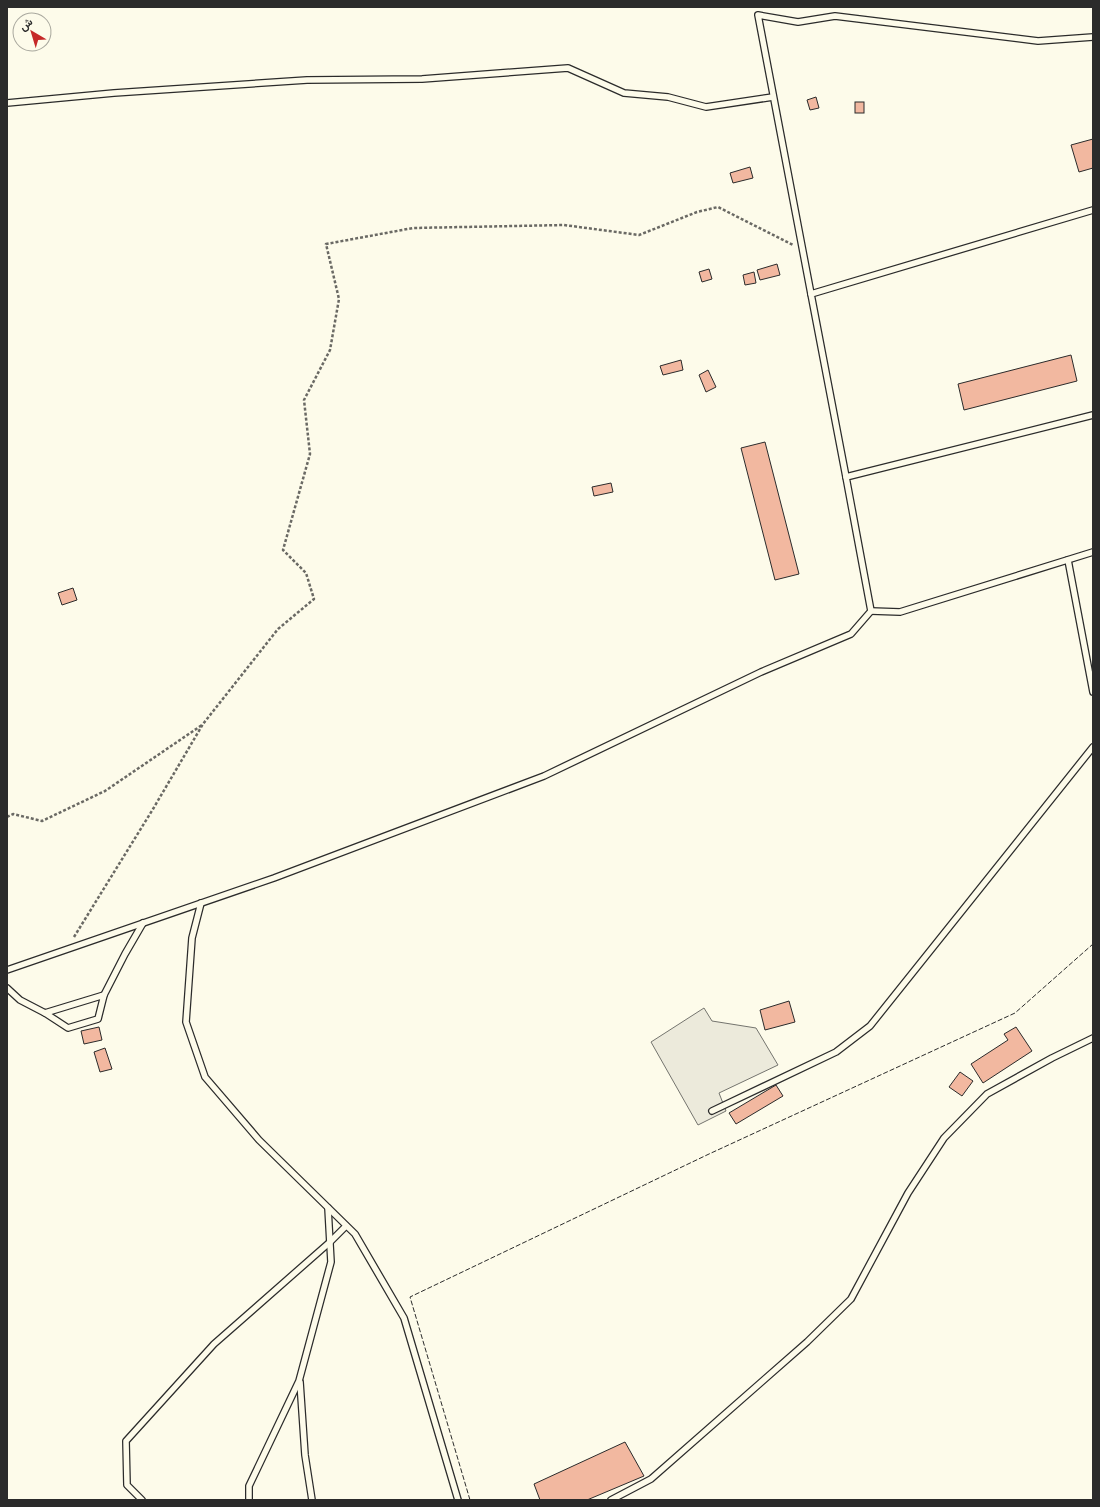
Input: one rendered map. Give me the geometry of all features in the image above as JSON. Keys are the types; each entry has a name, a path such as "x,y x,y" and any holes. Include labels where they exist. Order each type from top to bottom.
{"lane":[{"path":"871,611 758,15 798,22 835,16 1038,41 1093,37"},
{"path":"7,103 114,93 307,80 422,79 568,68 624,93 668,97 706,107 773,97"},
{"path":"811,294 1093,210"},
{"path":"846,477 1093,415"},
{"path":"871,611 900,612 1093,552"},
{"path":"1068,560 1091,667 1093,692"},
{"path":"7,970 281,876 544,776 761,672 851,634 871,611"},
{"path":"712,1111 836,1052 870,1026 1093,747"},
{"path":"201,903 192,938 186,1022 205,1077 258,1140 355,1234 404,1318 458,1500"},
{"path":"7,988 20,1000 68,1028 98,1019 104,995 143,923"},
{"path":"45,1014 104,995"},
{"path":"611,1500 651,1479 807,1342 851,1299 908,1193 944,1138 987,1094 1052,1058 1093,1038"},
{"path":"250,1500 249,1486 300,1381 331,1262 328,1208"},
{"path":"142,1500 127,1485 126,1441 214,1344 330,1242 346,1226"},
{"path":"300,1381 305,1455 312,1500"}],"path":[{"path":"66,950 153,809 203,724 278,629 314,599 306,573 283,550 310,454 304,400 330,350 339,299 326,244 413,228 564,225 639,235 697,212 718,207 802,250"},
{"path":"7,817 13,814 42,821 105,791 203,724"}],"shaded area":[{"path":"704,1008 712,1021 756,1028 778,1065 719,1093 726,1111 698,1125 651,1042"}],"building":[{"path":"816,97 819,108 810,110 807,100"},
{"path":"855,102 864,102 864,113 855,113"},
{"path":"1093,139 1093,168 1079,172 1071,145"},
{"path":"750,167 753,178 733,183 730,173"},
{"path":"777,264 780,275 760,280 757,270"},
{"path":"709,269 712,279 702,282 699,272"},
{"path":"754,272 756,283 745,285 743,275"},
{"path":"1071,355 1077,381 964,410 958,384"},
{"path":"681,360 683,370 663,375 660,366"},
{"path":"708,370 716,387 706,392 699,375"},
{"path":"765,442 799,574 775,580 741,448"},
{"path":"611,483 613,492 594,496 592,487"},
{"path":"73,588 77,600 62,605 58,593"},
{"path":"789,1001 795,1022 765,1030 760,1010"},
{"path":"99,1027 102,1040 84,1044 81,1031"},
{"path":"1016,1027 1032,1051 983,1083 971,1064 1008,1040 1004,1034"},
{"path":"105,1048 112,1069 100,1072 94,1052"},
{"path":"960,1072 973,1081 962,1096 949,1087"},
{"path":"776,1085 783,1096 736,1124 729,1113"},
{"path":"625,1442 644,1476 587,1500 540,1500 534,1484"}],"fence":[{"path":"470,1500 410,1297 709,1154 1015,1013 1093,944"}]}
